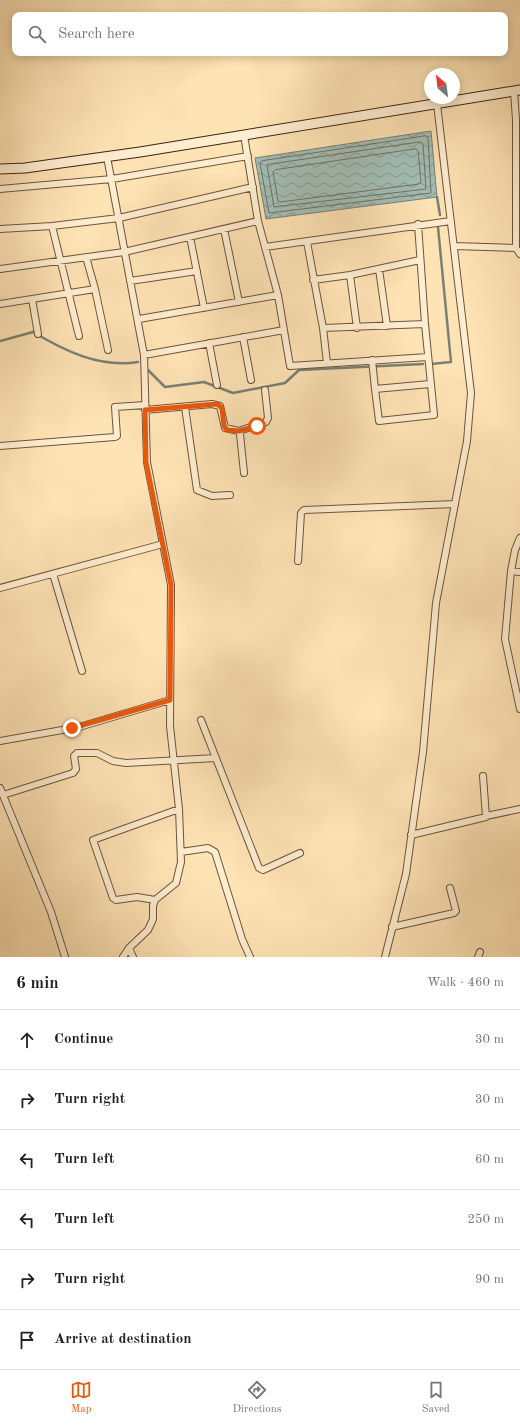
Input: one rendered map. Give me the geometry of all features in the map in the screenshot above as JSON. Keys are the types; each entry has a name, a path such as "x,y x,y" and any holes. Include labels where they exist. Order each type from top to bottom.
{"main road":[{"path":"460,100 517,91"},
{"path":"0,169 25,168 107,157 437,104"}],"street":[{"path":"517,91 517,245 520,254"},
{"path":"385,957 406,874 426,722 436,603 468,441 471,393 437,104"},
{"path":"244,135 258,221 278,295 290,366 327,363 372,365 428,357"},
{"path":"0,188 112,179 248,156"},
{"path":"107,157 124,252 139,319 144,355 146,462 171,585 170,726 181,852 181,862 176,883 155,900 153,906 153,919 148,930 129,948 123,957"},
{"path":"0,229 52,226 119,218 253,187"},
{"path":"0,270 124,252 258,221"},
{"path":"266,247 418,224 451,221"},
{"path":"372,365 378,420 380,422 434,415 430,384 418,224"},
{"path":"52,226 79,336"},
{"path":"224,229 239,302"},
{"path":"190,237 204,308"},
{"path":"307,242 323,328 327,363"},
{"path":"454,246 517,245"},
{"path":"86,257 95,289 108,350"},
{"path":"313,280 350,275 420,260"},
{"path":"379,269 387,326"},
{"path":"130,281 197,271"},
{"path":"350,275 357,328"},
{"path":"0,304 95,289"},
{"path":"139,319 278,295"},
{"path":"32,299 38,334"},
{"path":"323,328 357,328 425,324"},
{"path":"144,355 284,330"},
{"path":"243,337 251,380"},
{"path":"209,343 217,385"},
{"path":"375,389 430,384"},
{"path":"0,446 115,437 117,436 115,407 185,407 212,404 220,406 225,428 239,431 266,422 268,418 264,390"},
{"path":"185,407 197,490 212,496 230,495"},
{"path":"239,431 244,473"},
{"path":"298,561 301,513 304,510 455,504"},
{"path":"520,538 515,550 511,571 505,638 520,709"},
{"path":"0,588 163,544"},
{"path":"511,571 520,572"},
{"path":"53,574 82,671"},
{"path":"513,677 520,676"},
{"path":"0,741 79,727 170,700"},
{"path":"202,720 260,869 300,852"},
{"path":"3,795 73,773 76,768 74,756 76,753 97,753 114,761 126,763 173,762 216,758"},
{"path":"483,776 486,816"},
{"path":"0,788 51,912 65,957"},
{"path":"155,900 137,897 116,900 113,898 93,840 178,809"},
{"path":"411,835 520,809"},
{"path":"181,852 208,848 215,852 242,939 250,957"},
{"path":"392,927 455,912 450,888"},
{"path":"129,948 133,957"}],"water":[{"path":"431,131 437,197 266,219 255,158"}],"waterway":[{"path":"437,197 440,215"},
{"path":"431,364 451,362 438,227"},
{"path":"0,341 33,332 57,346 96,360 110,363 138,362"},
{"path":"148,370 165,387 204,382 233,393 285,383 299,370 423,364"}],"route":[{"path":"72,728 170,700 171,585 146,462 147,436 145,410 217,404 222,408 224,426 227,430 239,431 257,426"}]}
